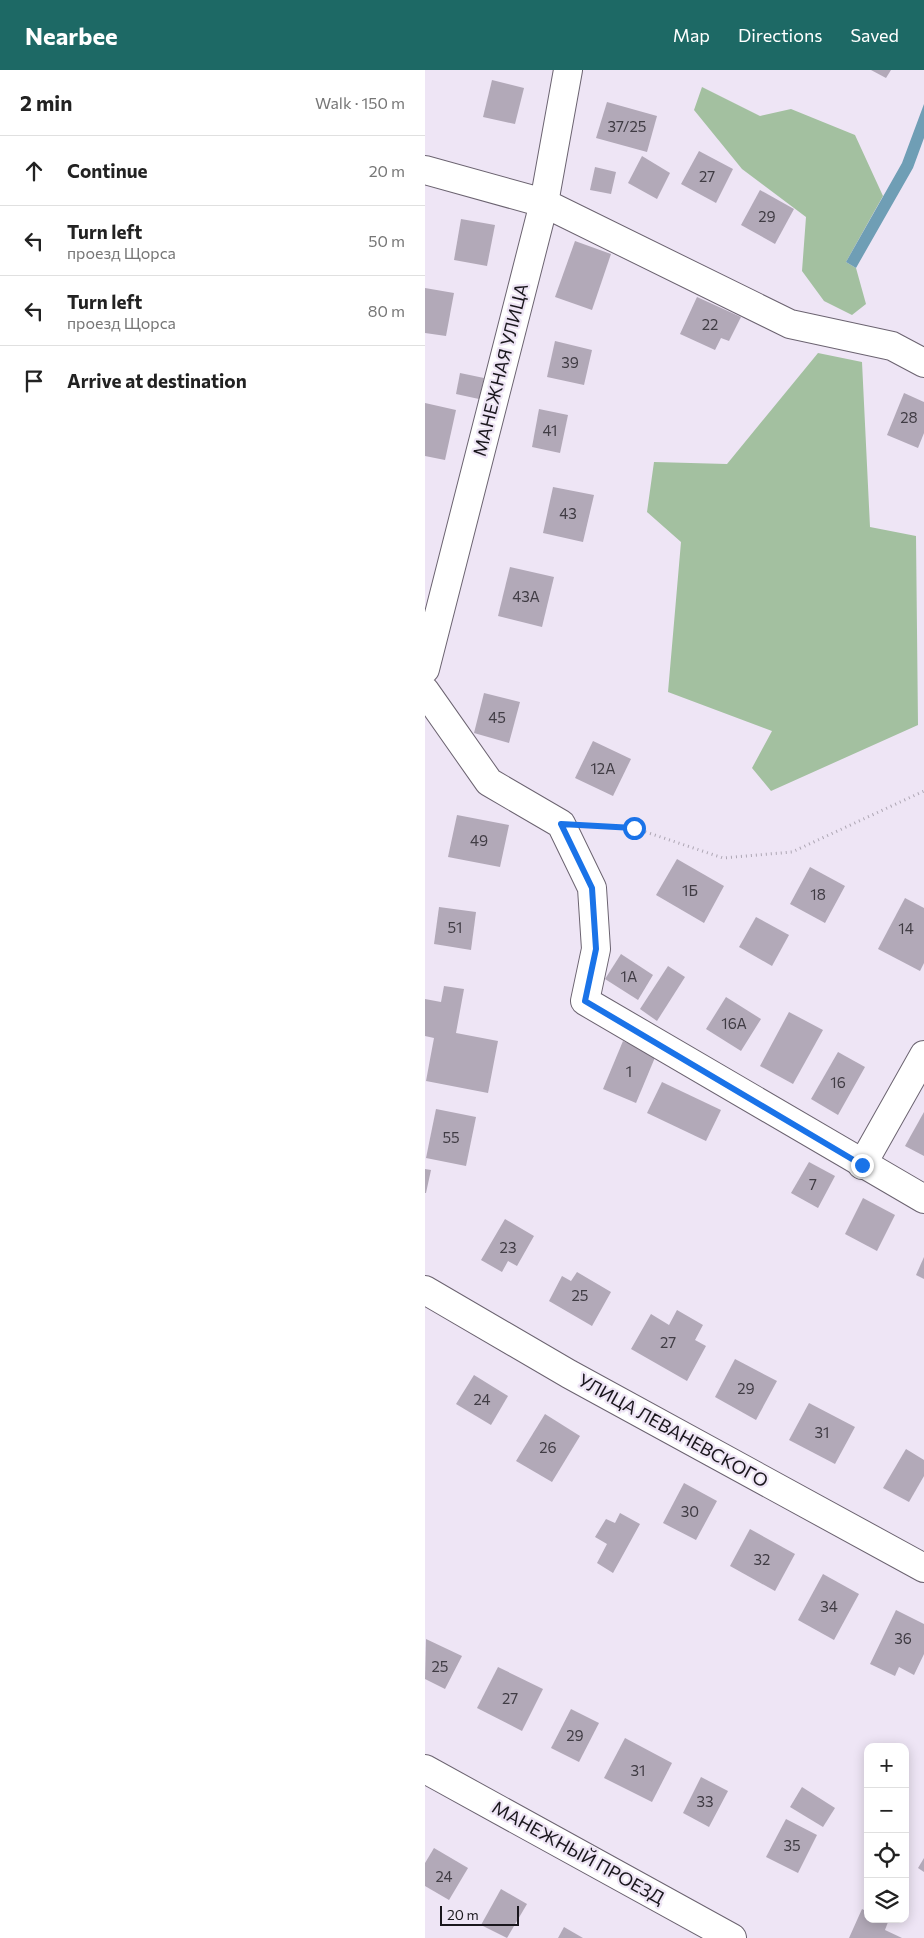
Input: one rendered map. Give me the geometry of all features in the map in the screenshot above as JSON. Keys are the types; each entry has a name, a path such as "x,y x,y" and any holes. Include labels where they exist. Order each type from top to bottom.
{"street":[{"name":"МАНЕЖНАЯ УЛИЦА","path":"425,669 544,203 568,70"},
{"path":"425,170 544,203 790,324 892,346 924,363"},
{"path":"425,691 489,782 561,824 592,888 596,949 585,1001 862,1165 924,1199"},
{"path":"862,1165 924,1055"},
{"name":"УЛИЦА ЛЕВАНЕВСКОГО","path":"425,1290 569,1374 924,1568"},
{"name":"МАНЕЖНЫЙ ПРОЕЗД","path":"425,1769 732,1938"}],"path":[{"path":"561,824 634,828 723,858 792,852 924,791"}],"green space":[{"path":"702,87 760,116 791,109 855,135 883,196 846,262 856,268 866,304 852,315 824,301 802,271 806,217 742,169 694,110"},
{"path":"818,353 862,362 870,527 916,536 918,725 771,791 752,768 772,731 668,692 681,542 647,512 654,462 727,464"}],"water":[{"path":"924,104 924,138 913,168 856,268 846,262 902,163"}],"building":[{"path":"871,70 891,70 886,78"},
{"path":"492,80 524,88 515,124 483,117"},
{"path":"607,102 657,116 647,152 596,138"},
{"path":"699,151 733,169 716,203 681,184"},
{"path":"642,156 670,173 657,199 628,183"},
{"path":"595,167 616,172 611,194 590,190"},
{"path":"760,190 794,209 775,244 741,225"},
{"path":"461,219 495,225 487,266 454,260"},
{"path":"575,241 611,254 592,310 555,297"},
{"path":"425,288 454,293 446,336 425,333"},
{"path":"697,297 741,317 729,341 721,338 715,350 680,334"},
{"path":"555,341 592,350 584,385 547,377"},
{"path":"460,373 484,378 479,399 456,394"},
{"path":"904,393 924,402 924,433 918,448 887,435"},
{"path":"425,403 456,410 445,460 425,456"},
{"path":"539,409 568,415 560,453 532,447"},
{"path":"553,487 594,495 583,542 543,533"},
{"path":"510,567 554,577 542,627 498,616"},
{"path":"484,693 520,702 509,743 474,733"},
{"path":"593,741 631,759 613,796 575,778"},
{"path":"457,815 509,825 500,867 448,857"},
{"path":"677,859 724,886 704,923 656,895"},
{"path":"810,867 845,886 825,923 790,904"},
{"path":"905,898 924,908 924,963 920,971 878,949"},
{"path":"439,907 476,912 471,950 434,944"},
{"path":"756,917 789,935 772,966 739,947"},
{"path":"621,954 653,975 638,1000 605,979"},
{"path":"668,966 685,977 657,1021 640,1009"},
{"path":"444,986 464,989 456,1033 498,1041 488,1093 426,1081 434,1038 425,1036 425,999 441,1002"},
{"path":"726,997 761,1019 741,1051 706,1029"},
{"path":"789,1012 823,1030 793,1084 760,1066"},
{"path":"623,1041 656,1055 636,1103 603,1089"},
{"path":"838,1052 865,1067 838,1115 811,1099"},
{"path":"662,1082 721,1110 706,1141 647,1113"},
{"path":"436,1109 476,1117 466,1166 426,1158"},
{"path":"924,1112 924,1156 905,1146"},
{"path":"809,1162 835,1176 818,1208 791,1193"},
{"path":"425,1169 431,1170 426,1193 425,1193"},
{"path":"863,1198 895,1215 877,1251 845,1234"},
{"path":"505,1219 534,1236 517,1266 508,1261 502,1272 481,1260"},
{"path":"924,1257 924,1279 916,1275"},
{"path":"577,1272 611,1292 592,1326 549,1301 562,1276 571,1281"},
{"path":"677,1310 703,1325 695,1340 706,1346 687,1381 631,1349 651,1314 669,1325"},
{"path":"735,1359 777,1381 756,1420 715,1397"},
{"path":"474,1375 508,1396 491,1425 456,1404"},
{"path":"809,1403 855,1427 835,1464 789,1440"},
{"path":"545,1414 580,1436 552,1482 516,1461"},
{"path":"906,1449 924,1460 924,1476 909,1502 883,1488"},
{"path":"684,1483 717,1501 696,1540 663,1523"},
{"path":"620,1513 640,1524 613,1573 597,1563 607,1544 595,1537 606,1519 615,1523"},
{"path":"750,1529 795,1554 775,1591 730,1566"},
{"path":"823,1574 859,1594 834,1640 798,1620"},
{"path":"896,1610 924,1624 924,1654 914,1675 899,1667 895,1676 870,1664"},
{"path":"426,1639 462,1656 445,1689 425,1679"},
{"path":"498,1667 543,1689 522,1731 477,1708"},
{"path":"571,1709 599,1723 579,1762 551,1748"},
{"path":"625,1738 672,1763 652,1802 604,1778"},
{"path":"701,1777 728,1791 709,1827 683,1813"},
{"path":"802,1787 835,1808 823,1827 790,1807"},
{"path":"786,1819 817,1835 798,1873 766,1857"},
{"path":"434,1848 468,1868 449,1900 425,1886 425,1863"},
{"path":"924,1858 924,1872 918,1868"},
{"path":"501,1889 527,1904 507,1938 481,1925"},
{"path":"862,1909 864,1910 864,1923 888,1923 885,1930 902,1938 849,1938"},
{"path":"564,1927 583,1938 558,1938"}],"route":[{"path":"634,828 561,824 592,888 596,949 585,1001 862,1165"}]}
